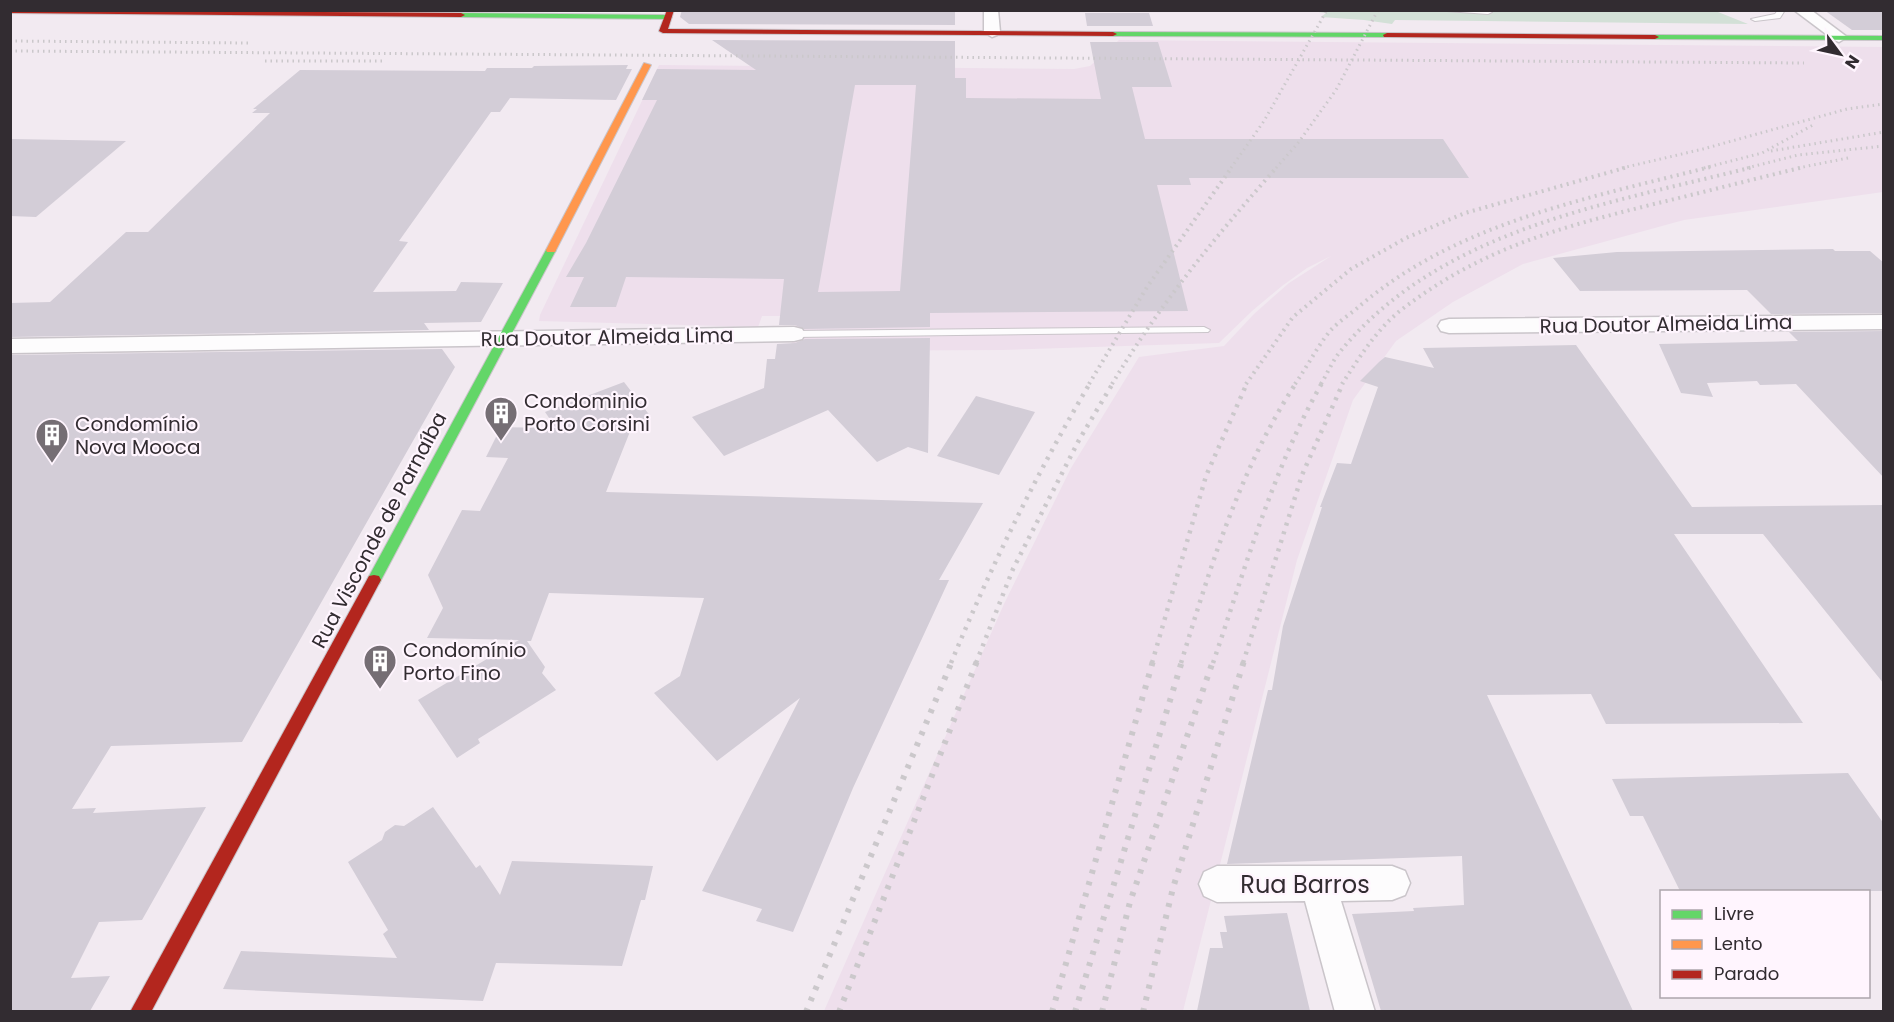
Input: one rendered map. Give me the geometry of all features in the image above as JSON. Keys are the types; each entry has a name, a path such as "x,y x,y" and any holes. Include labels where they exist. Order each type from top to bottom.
{"street":[{"path":"991,10 992,32"},
{"path":"1801,10 1839,37"},
{"path":"10,11 670,14 663,31 992,32 1287,29 1884,38"},
{"name":"Rua Visconde de Parnaíba","path":"140,1011 504,339 648,65"},
{"name":"Rua Doutor Almeida Lima","path":"1449,326 1884,322"},
{"name":"Rua Doutor Almeida Lima","path":"10,346 794,334"},
{"name":"Rua Barros","path":"1217,884 1392,883"},
{"path":"1318,884 1355,1011"}],"lane":[{"path":"1436,10 1488,12"},
{"path":"1755,19 1777,16 1782,10"},
{"name":"Rua Doutor Almeida Lima","path":"794,334 1204,330"}],"shaded area":[{"path":"1713,10 1748,24 1395,20 1392,24 1321,17 1326,13 1311,11"},
{"path":"1119,40 1883,47 1883,192 1684,220 1523,264 1453,302 1396,341 1353,400 1297,560 1183,1011 824,1011 1004,604 1071,468 1139,357 1224,346 1254,314 1289,283 1331,256 1307,268 1282,286 1219,343 1002,350 790,351 797,316 762,316 758,327 539,321 540,315 659,65 1074,69 1090,66"}],"building":[{"path":"682,10 955,10 955,25 689,24 680,17"},
{"path":"1824,10 1884,10 1884,30 1852,30"},
{"path":"1085,13 1149,13 1153,26 1087,26"},
{"path":"712,40 955,41 955,78 966,78 966,98 1101,99 1090,42 1158,42 1172,87 1132,87 1145,139 1443,139 1469,178 1189,178 1191,185 1157,185 1188,311 930,313 930,327 804,329 795,325 779,325 784,279 626,277 616,307 570,307 584,277 566,277 586,243 657,100 642,100 657,69 756,70","holes":["855,85 916,85 900,291 818,292"]},
{"path":"628,65 626,69 632,69 616,100 510,98 500,112 491,112 399,241 408,242 373,292 456,291 461,282 503,283 481,322 424,323 429,330 10,337 10,303 50,302 126,232 148,232 270,113 252,113 257,109 253,109 300,70 485,71 487,68 532,68 534,66"},
{"path":"10,139 126,141 36,217 10,216"},
{"path":"1833,249 1835,251 1870,251 1884,263 1884,313 1771,314 1747,290 1580,291 1553,258 1617,252"},
{"path":"1884,331 1884,478 1796,384 1760,385 1757,381 1707,383 1713,397 1681,393 1659,344 1798,341 1789,332"},
{"path":"930,338 928,453 908,447 877,462 828,410 724,456 692,417 764,388 767,359 775,359 777,344 795,343 805,339"},
{"path":"1576,345 1692,507 1884,505 1884,684 1763,534 1674,534 1803,723 1606,724 1591,694 1487,695 1633,1011 1381,1011 1352,914 1414,911 1413,908 1464,905 1462,856 1227,864 1268,690 1272,690 1283,626 1322,507 1320,507 1337,463 1351,464 1378,387 1360,381 1379,362 1385,357 1434,368 1423,348"},
{"path":"442,349 455,367 242,742 111,746 72,809 96,808 93,813 206,807 142,920 99,922 71,978 110,976 90,1011 10,1011 10,355"},
{"path":"624,382 651,417 633,424 606,492 983,503 939,580 949,580 853,788 793,932 756,921 762,909 702,891 800,698 717,761 654,693 680,676 704,598 549,593 531,641 527,641 545,667 542,673 556,690 478,739 480,743 457,758 418,700 519,640 427,638 443,608 428,575 462,510 480,511 508,458 486,457 501,427 556,428 545,412"},
{"path":"976,396 1035,412 999,475 937,456"},
{"path":"1848,773 1884,824 1884,891 1680,890 1643,816 1630,816 1612,779"},
{"path":"433,807 476,868 480,865 500,895 512,861 653,866 645,900 641,900 622,966 496,963 483,1001 223,989 241,951 397,958 383,934 388,930 348,862 382,840 385,832 395,825 404,826"},
{"path":"1287,913 1310,1011 1197,1011 1210,948 1223,948 1220,932 1227,932 1224,916"}],"railway":[{"path":"1299,60 1327,10"},
{"path":"1352,60 1378,10"},
{"path":"10,41 250,43"},
{"path":"10,51 1299,60"},
{"path":"1231,168 1264,121 1299,60"},
{"path":"1299,60 1352,60"},
{"path":"1276,168 1298,143 1336,90 1352,60"},
{"path":"1352,60 1804,63"},
{"path":"265,61 382,61"},
{"path":"1622,168 1703,149 1847,109 1884,104"},
{"path":"1704,168 1762,153 1813,125"},
{"path":"1771,151 1884,132"},
{"path":"1747,168 1798,155 1884,146"},
{"path":"1798,168 1848,158"},
{"path":"1089,384 1147,287 1232,167"},
{"path":"1112,384 1149,326 1189,272 1277,167"},
{"path":"1246,384 1293,317 1351,269 1406,238 1465,213 1628,167"},
{"path":"1295,384 1325,337 1337,324 1400,276 1441,252 1527,216 1710,167"},
{"path":"1321,384 1339,353 1380,311 1425,277 1476,249 1529,227 1585,209 1753,167"},
{"path":"1342,384 1376,335 1401,310 1431,289 1491,256 1585,222 1804,167"},
{"path":"951,663 1016,520 1090,383"},
{"path":"976,663 1013,569 1079,440 1113,383"},
{"path":"1152,663 1206,476 1247,383"},
{"path":"1181,663 1229,518 1259,449 1296,383"},
{"path":"1213,663 1248,556 1275,484 1289,449 1322,383"},
{"path":"1243,663 1302,475 1343,383"},
{"path":"806,1012 952,661"},
{"path":"839,1012 977,661"},
{"path":"1052,1012 1153,661"},
{"path":"1075,1012 1182,661"},
{"path":"1102,1012 1130,902 1213,661"},
{"path":"1143,1012 1173,888 1244,661"}],"traffic: fast":[{"path":"461,15 668,17"},
{"path":"1113,34 1387,35"},
{"path":"1655,37 1884,38"},
{"path":"374,580 551,250"}],"traffic: slow":[{"path":"551,250 647,65"}],"traffic: jam":[{"path":"671,10 663,31 1113,34"},
{"path":"10,11 461,15"},
{"path":"1387,35 1655,37"},
{"path":"140,1012 374,580"}],"place":[{"name":"Condominio Porto Corsini","path":"501,442"},
{"name":"Condomínio Nova Mooca","path":"52,464"},
{"name":"Condomínio Porto Fino","path":"380,690"}]}
